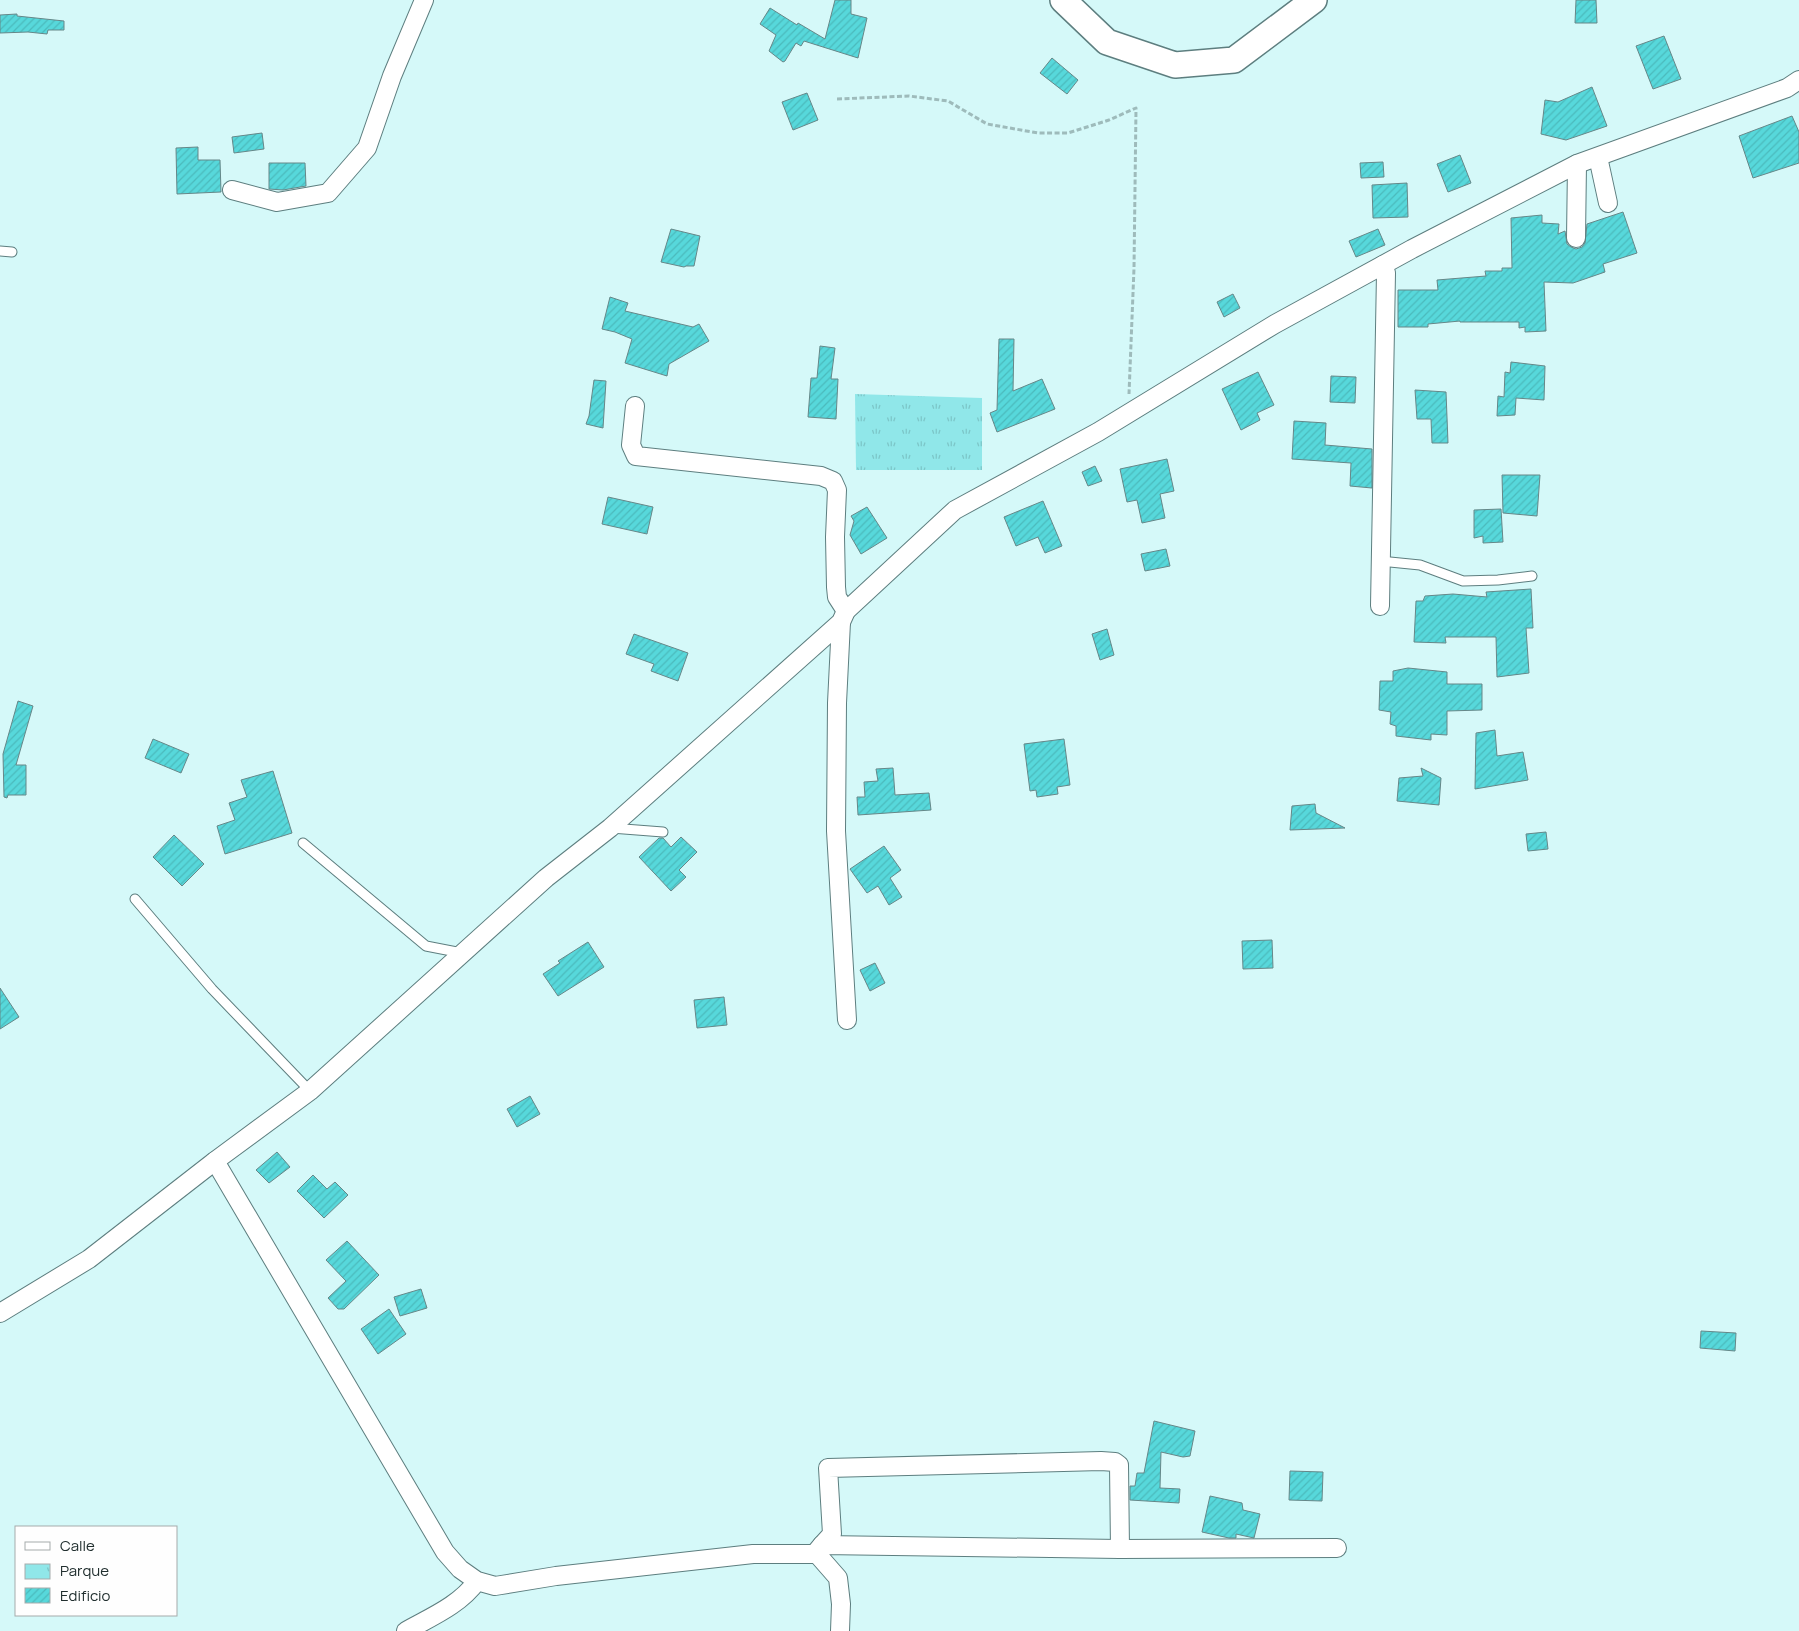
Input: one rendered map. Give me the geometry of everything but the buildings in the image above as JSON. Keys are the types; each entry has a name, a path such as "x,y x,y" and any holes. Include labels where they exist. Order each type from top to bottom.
{"main road":[{"path":"1063,0 1107,42 1175,65 1234,60 1314,0"}],"street":[{"path":"232,190 277,202 328,193 367,148 392,76 424,0"},
{"path":"0,1313 89,1259 215,1161 310,1091 546,878 610,828 843,616 955,510 1098,432 1275,324 1383,265 1577,164 1787,88 1799,80"},
{"path":"1598,157 1608,203"},
{"path":"1576,238 1577,164"},
{"path":"1380,606 1386,273 1383,265"},
{"path":"635,406 631,445 636,456 821,476 833,481 838,490 835,537 836,587 843,616 836,703 836,831 846,1020"},
{"path":"215,1161 445,1552 460,1569 477,1582 495,1586 556,1576 753,1554 819,1550 1337,1548"},
{"path":"819,1550 832,1534 828,1468 1101,1461 1115,1462 1119,1465 1120,1549"},
{"path":"819,1550 838,1578 841,1604 840,1631"},
{"path":"406,1631 451,1606 471,1590 477,1582"}],"lane":[{"path":"0,251 12,252"},
{"path":"1380,561 1420,565 1463,581 1498,580 1532,576"},
{"path":"610,828 663,832"},
{"path":"303,843 426,946 462,953"},
{"path":"135,899 212,989 310,1091"}],"path":[{"path":"837,99 909,96 948,101 988,124 1038,134 1068,133 1109,120 1136,108 1134,259 1128,412"}],"green space":[{"path":"855,394 982,398 982,470 856,470"}]}
